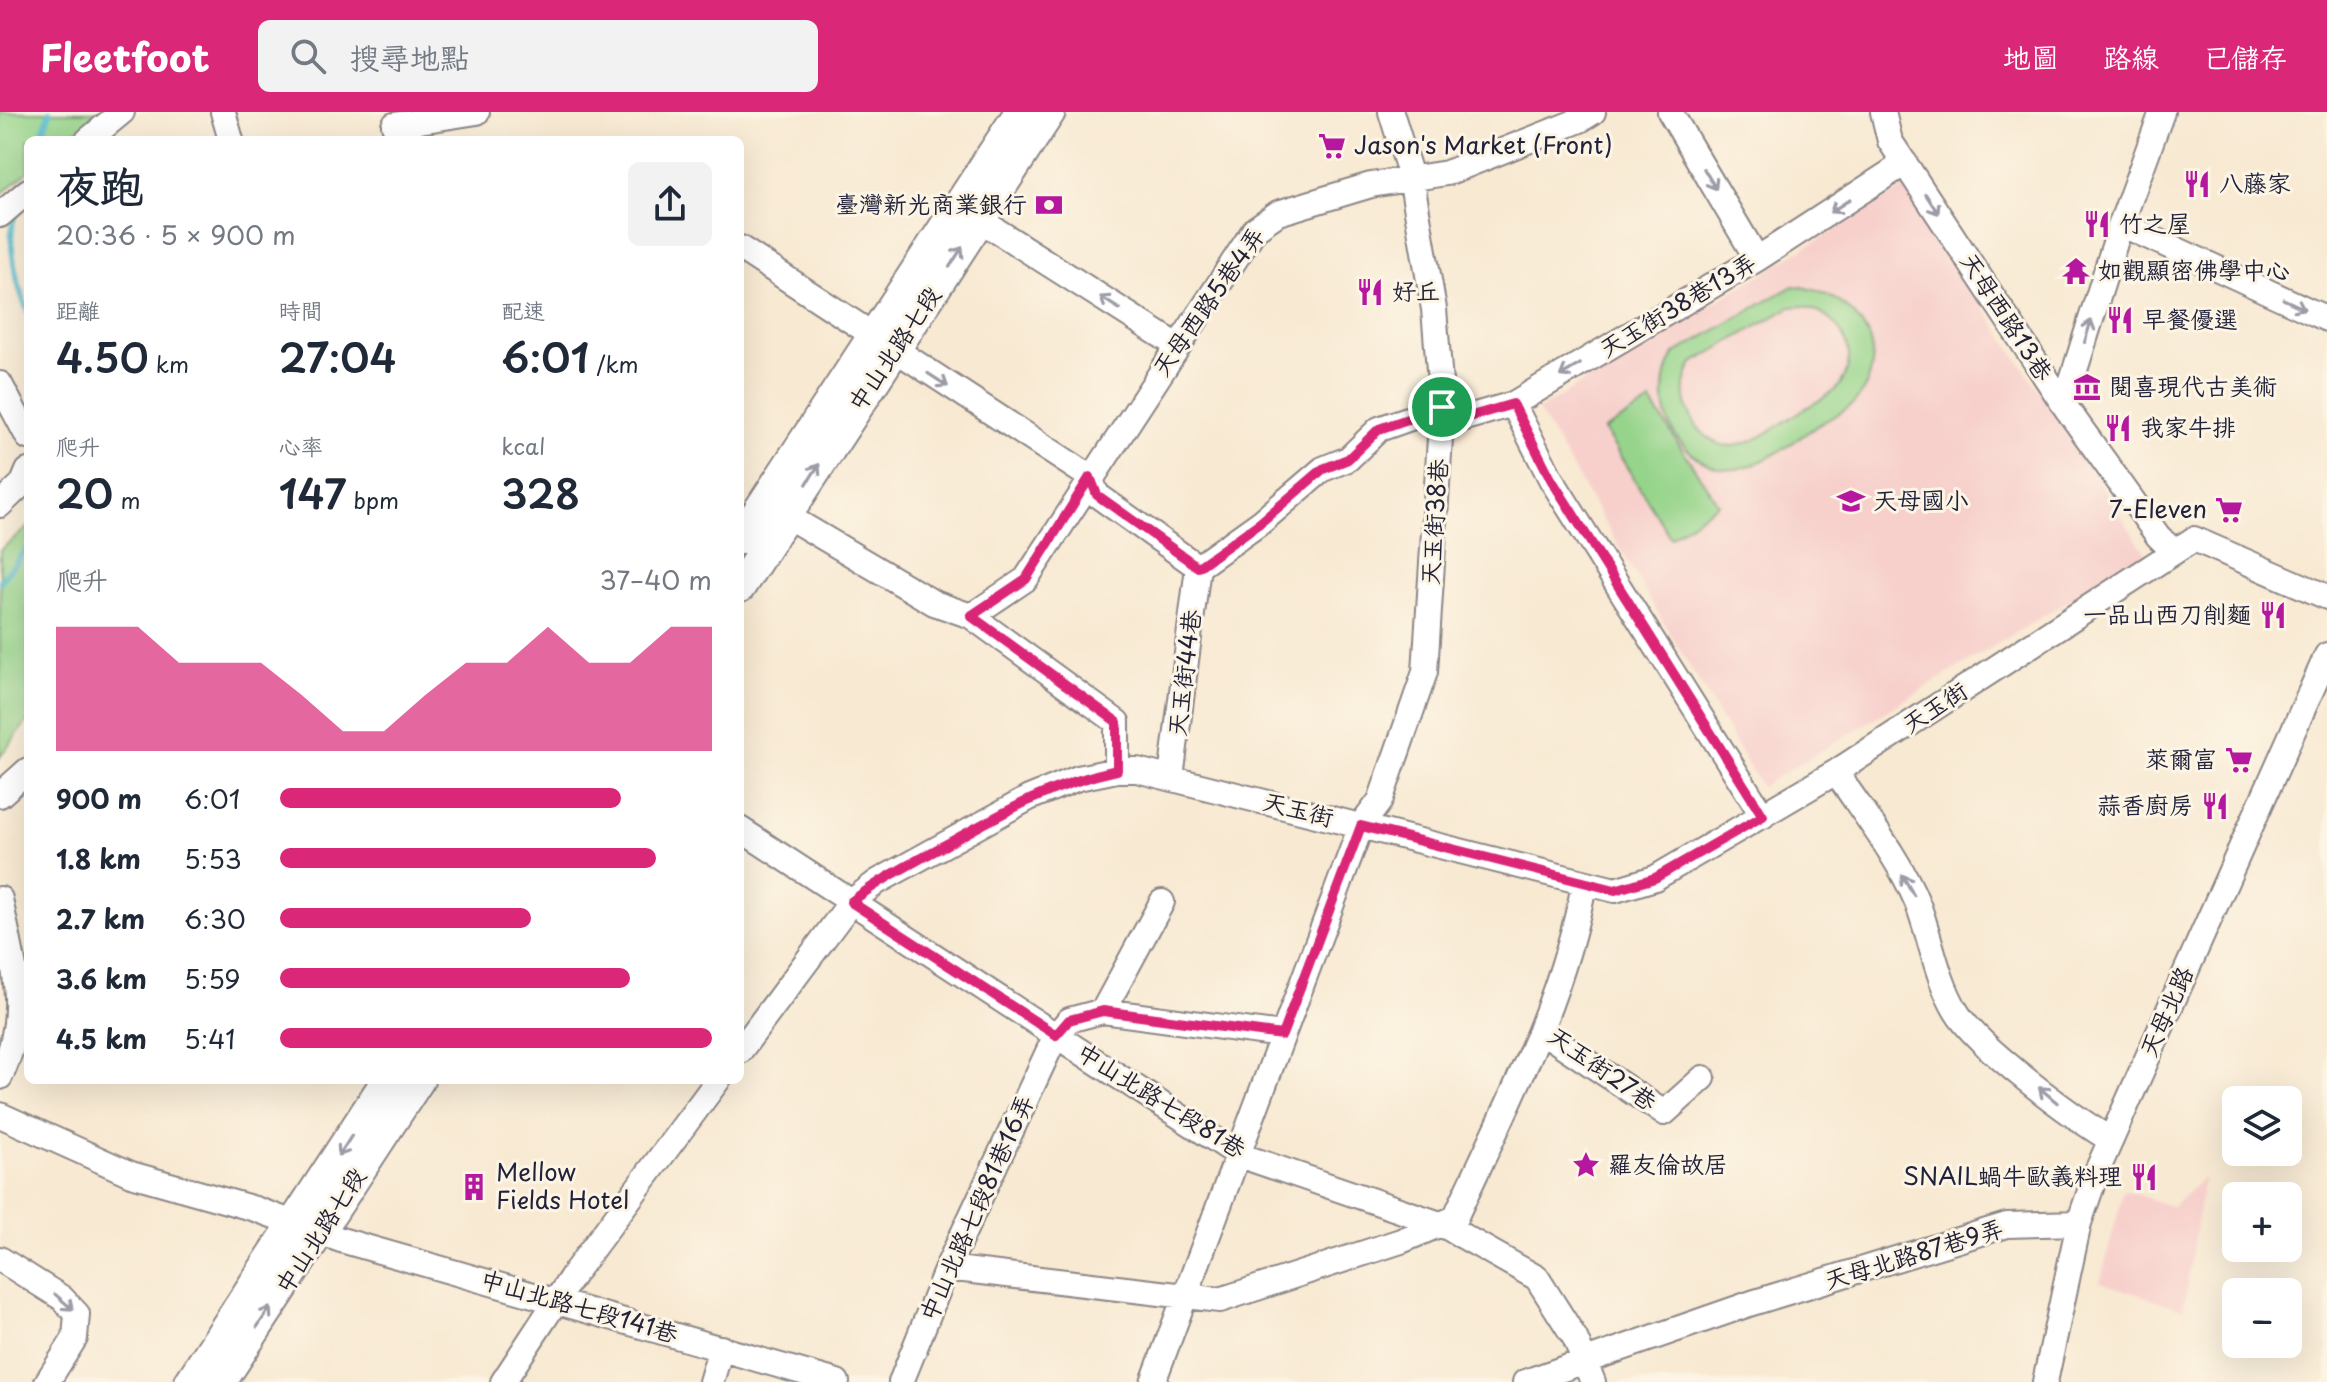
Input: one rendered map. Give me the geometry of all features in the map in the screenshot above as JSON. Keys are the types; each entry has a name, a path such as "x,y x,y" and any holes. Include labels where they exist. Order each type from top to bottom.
{"main road":[{"name":"中山北路七段","path":"744,581 787,516 1020,112"},
{"name":"中山北路七段","path":"744,534 980,220 1050,112"},
{"name":"中山北路七段","path":"221,1382 308,1229 385,1084"},
{"name":"中山北路七段","path":"190,1382 416,1084"}],"street":[{"path":"93,136 122,112"},
{"path":"223,112 230,136"},
{"path":"395,126 477,112"},
{"name":"天玉街38巷","path":"1153,1382 1361,826 1380,801 1425,672 1441,416 1434,309 1411,177 1391,112"},
{"name":"天母西路5巷4弄","path":"971,616 1026,579 1176,345 1255,229 1278,213 1411,177 1447,173 1593,112"},
{"path":"1670,112 1757,259"},
{"name":"天母西路13巷","path":"1883,112 1890,141 2064,405 2158,536 2174,552"},
{"path":"2064,405 2121,224 2162,112"},
{"name":"天玉街38巷13弄","path":"1198,567 1261,522 1323,469 1348,459 1379,429 1513,404 1757,259 1905,163"},
{"path":"0,215 24,194"},
{"path":"980,220 1176,345"},
{"path":"2121,224 2327,319"},
{"path":"744,251 1090,477 1097,495 1198,567"},
{"path":"0,384 24,429"},
{"path":"1513,404 1551,479 1763,816"},
{"path":"0,505 24,481"},
{"path":"787,516 934,603 971,616 1117,722 1117,770"},
{"name":"天玉街","path":"744,1046 851,902 877,882 1029,798 1078,778 1117,770 1171,778 1615,890 1635,886 1836,772 2194,539 2327,597"},
{"name":"天玉街44巷","path":"1171,778 1198,567"},
{"name":"天母北路","path":"2045,1382 2079,1223 2111,1140 2327,655"},
{"path":"1836,772 1908,885 1939,974 1957,1013 1975,1034 2079,1121 2111,1140"},
{"path":"0,795 24,777"},
{"name":"中山北路七段81巷","path":"744,832 1239,1155 1443,1225 1537,1278 1590,1371"},
{"name":"天玉街27巷","path":"1584,884 1578,917 1540,1030 1664,1113 1703,1078"},
{"path":"0,899 19,992 16,1032 0,1077"},
{"path":"1103,1011 1162,902"},
{"path":"1056,1035 1069,1020 1103,1011 1282,1035"},
{"path":"947,1268 1220,1300 1443,1225 1455,1218 1540,1030"},
{"name":"中山北路七段81巷16弄","path":"901,1382 947,1268 1056,1035"},
{"path":"503,1382 556,1300 715,1084"},
{"name":"中山北路七段141巷","path":"0,1115 131,1174 255,1209 308,1229 837,1382"},
{"name":"天母北路87巷9弄","path":"1525,1382 1590,1371 1752,1303 2007,1225 2079,1223"},
{"path":"0,1259 62,1298 77,1314 75,1338 47,1382"},
{"path":"711,1382 721,1348"}],"shaded area":[{"name":"天母國小","path":"1905,187 2146,554 1761,787 1538,410"},
{"path":"2204,1177 2183,1309 2100,1282 2124,1190 2172,1207"}],"green space":[{"path":"0,112 100,112 71,136 24,136 24,175 0,195"},
{"path":"1793,286 1813,290 1848,309 1861,323 1869,340 1872,358 1869,377 1859,397 1850,406 1762,461 1727,469 1710,465 1693,455 1670,427 1664,406 1664,384 1674,354","holes":["1791,307 1814,310 1835,324 1847,346 1849,358 1841,383 1828,395 1745,443 1731,446 1718,444 1705,435 1689,413 1685,398 1685,384 1693,363"]},
{"path":"1651,402 1718,504 1670,537 1604,430"},
{"path":"24,530 24,725 0,757 0,550"}],"waterway":[{"path":"41,136 50,112"},
{"path":"15,214 12,237 14,263 24,300"},
{"path":"0,582 24,552"}],"place":[{"name":"Jason's Market (Front)","path":"1332,146"},
{"name":"八藤家","path":"2197,184"},
{"name":"臺灣新光商業銀行","path":"1049,205"},
{"name":"竹之屋","path":"2097,224"},
{"name":"如觀顯密佛學中心","path":"2076,271"},
{"name":"好丘","path":"1370,292"},
{"name":"早餐優選","path":"2120,320"},
{"name":"閱喜現代古美術","path":"2087,387"},
{"name":"我家牛排","path":"2118,428"},
{"name":"天母國小","path":"1851,501"},
{"name":"7-Eleven","path":"2229,510"},
{"name":"一品山西刀削麵","path":"2273,615"},
{"name":"萊爾富","path":"2239,760"},
{"name":"蒜香廚房","path":"2215,806"},
{"name":"羅友倫故居","path":"1586,1165"},
{"name":"SNAIL蝸牛歐義料理","path":"2144,1177"},
{"name":"Mellow Fields Hotel","path":"474,1187"}],"route":[{"path":"1513,404 1551,479 1763,816 1655,878 1615,890 1361,826 1282,1035 1103,1011 1069,1020 1056,1035 851,902 877,882 1029,798 1078,778 1117,770 1117,722 971,616 1026,579 1090,477 1097,495 1198,567 1261,522 1323,469 1348,459 1379,429 1442,407 1441,425 1513,404"}]}
